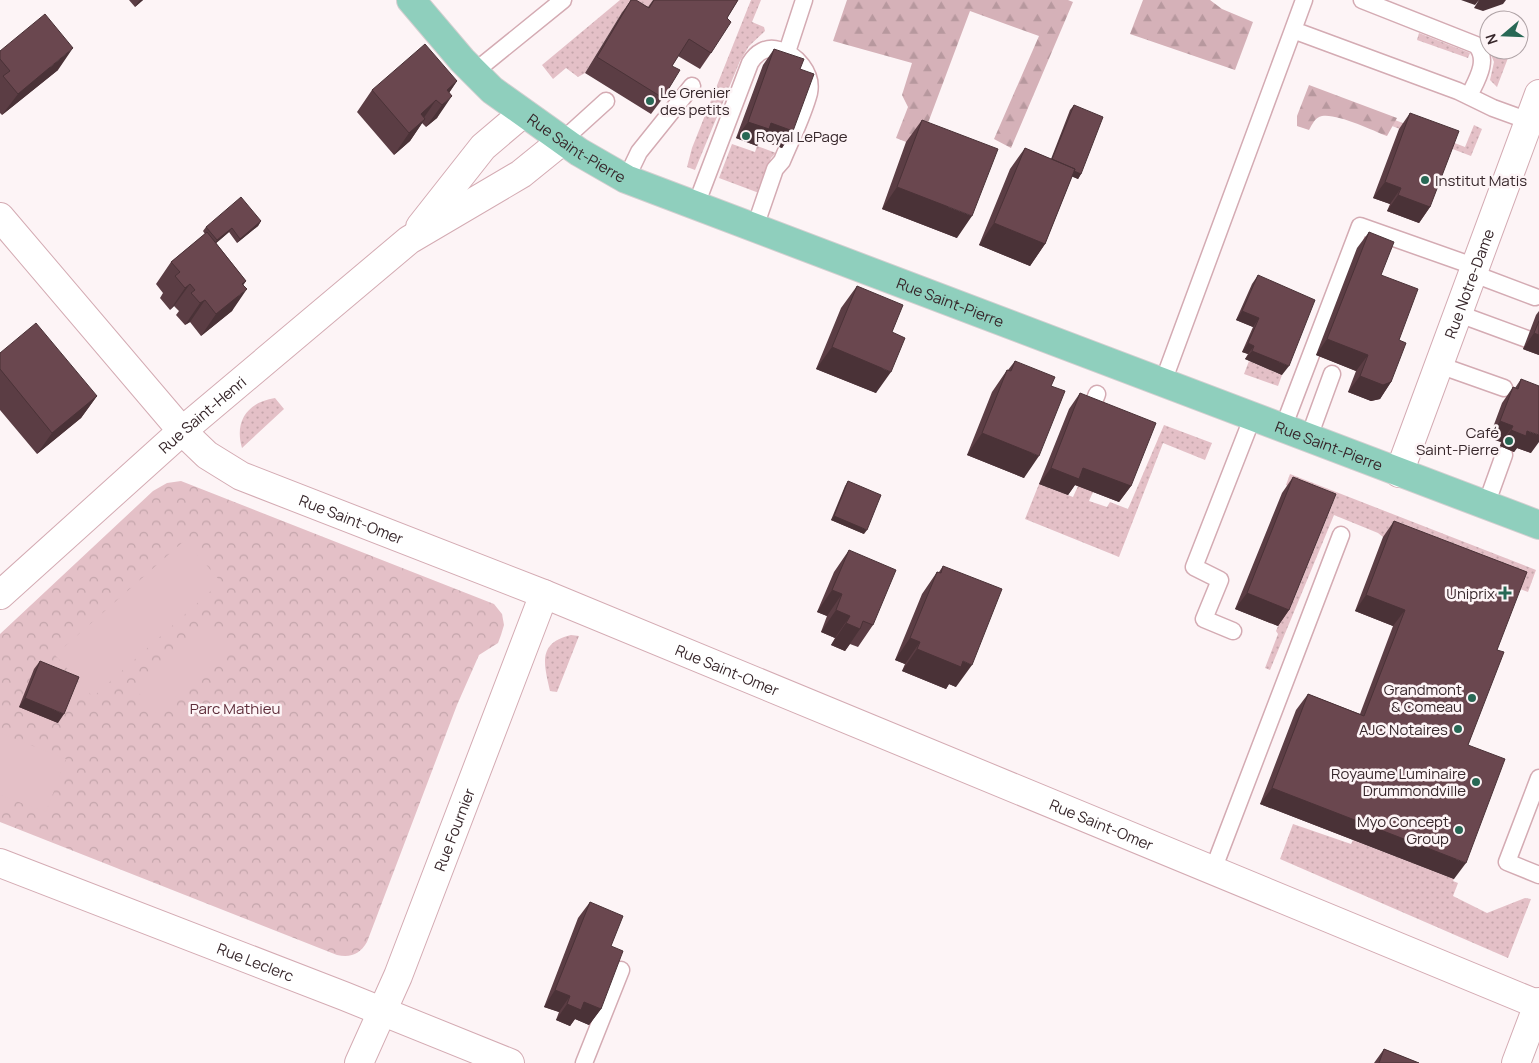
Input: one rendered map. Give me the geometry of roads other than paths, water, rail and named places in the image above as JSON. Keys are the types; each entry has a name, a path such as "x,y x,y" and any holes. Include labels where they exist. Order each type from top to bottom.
{"main road":[{"name":"Rue Saint-Pierre","path":"411,0 473,73 492,90 562,140 626,179 1539,525"}],"street":[{"name":"Rue Notre-Dame","path":"1399,473 1539,94"},
{"name":"Rue Saint-Henri","path":"409,240 483,147 523,113"},
{"name":"Rue Saint-Henri","path":"0,594 182,431 409,240 521,174 562,140"},
{"name":"Rue Saint-Omer","path":"0,217 182,431 207,455 241,476 544,594 1539,1004"},
{"name":"Rue Fournier","path":"359,1063 382,1013 544,594"},
{"name":"Rue Leclerc","path":"0,863 344,996 382,1013 510,1063"},
{"path":"1516,1063 1539,1004"}],"lane":[{"path":"473,73 563,0"},
{"path":"787,52 804,0"},
{"path":"1163,382 1304,0"},
{"path":"1362,0 1476,45 1481,50 1483,62 1469,96"},
{"path":"1293,30 1469,96 1529,121"},
{"path":"696,205 750,63 755,55 764,50 775,48 787,52 797,58 806,73 809,92 782,161 775,168 756,227"},
{"path":"626,179 640,152 692,86"},
{"path":"562,140 606,101"},
{"path":"1283,428 1360,226 1475,271 1535,297"},
{"path":"1459,314 1527,339"},
{"path":"1440,365 1504,388"},
{"path":"1309,437 1332,374"},
{"path":"1088,416 1097,394"},
{"path":"1233,631 1204,619 1220,580 1194,567 1252,416"},
{"path":"1486,505 1504,455"},
{"path":"1213,870 1341,534"},
{"path":"1539,778 1507,862 1539,875"},
{"path":"584,1063 621,970"}],"place":[{"name":"Le Grenier des petits","path":"650,101"},
{"name":"Royal LePage","path":"746,136"},
{"name":"Institut Matis","path":"1425,180"},
{"name":"Café Saint-Pierre","path":"1509,441"},
{"name":"Uniprix","path":"1505,593"},
{"name":"Grandmont & Comeau","path":"1472,698"},
{"name":"AJC Notaires","path":"1458,729"},
{"name":"Royaume Luminaire Drummondville","path":"1476,782"},
{"name":"Myo Concept Group","path":"1459,830"}],"park label":[{"name":"Parc Mathieu","path":"235,708"}]}
